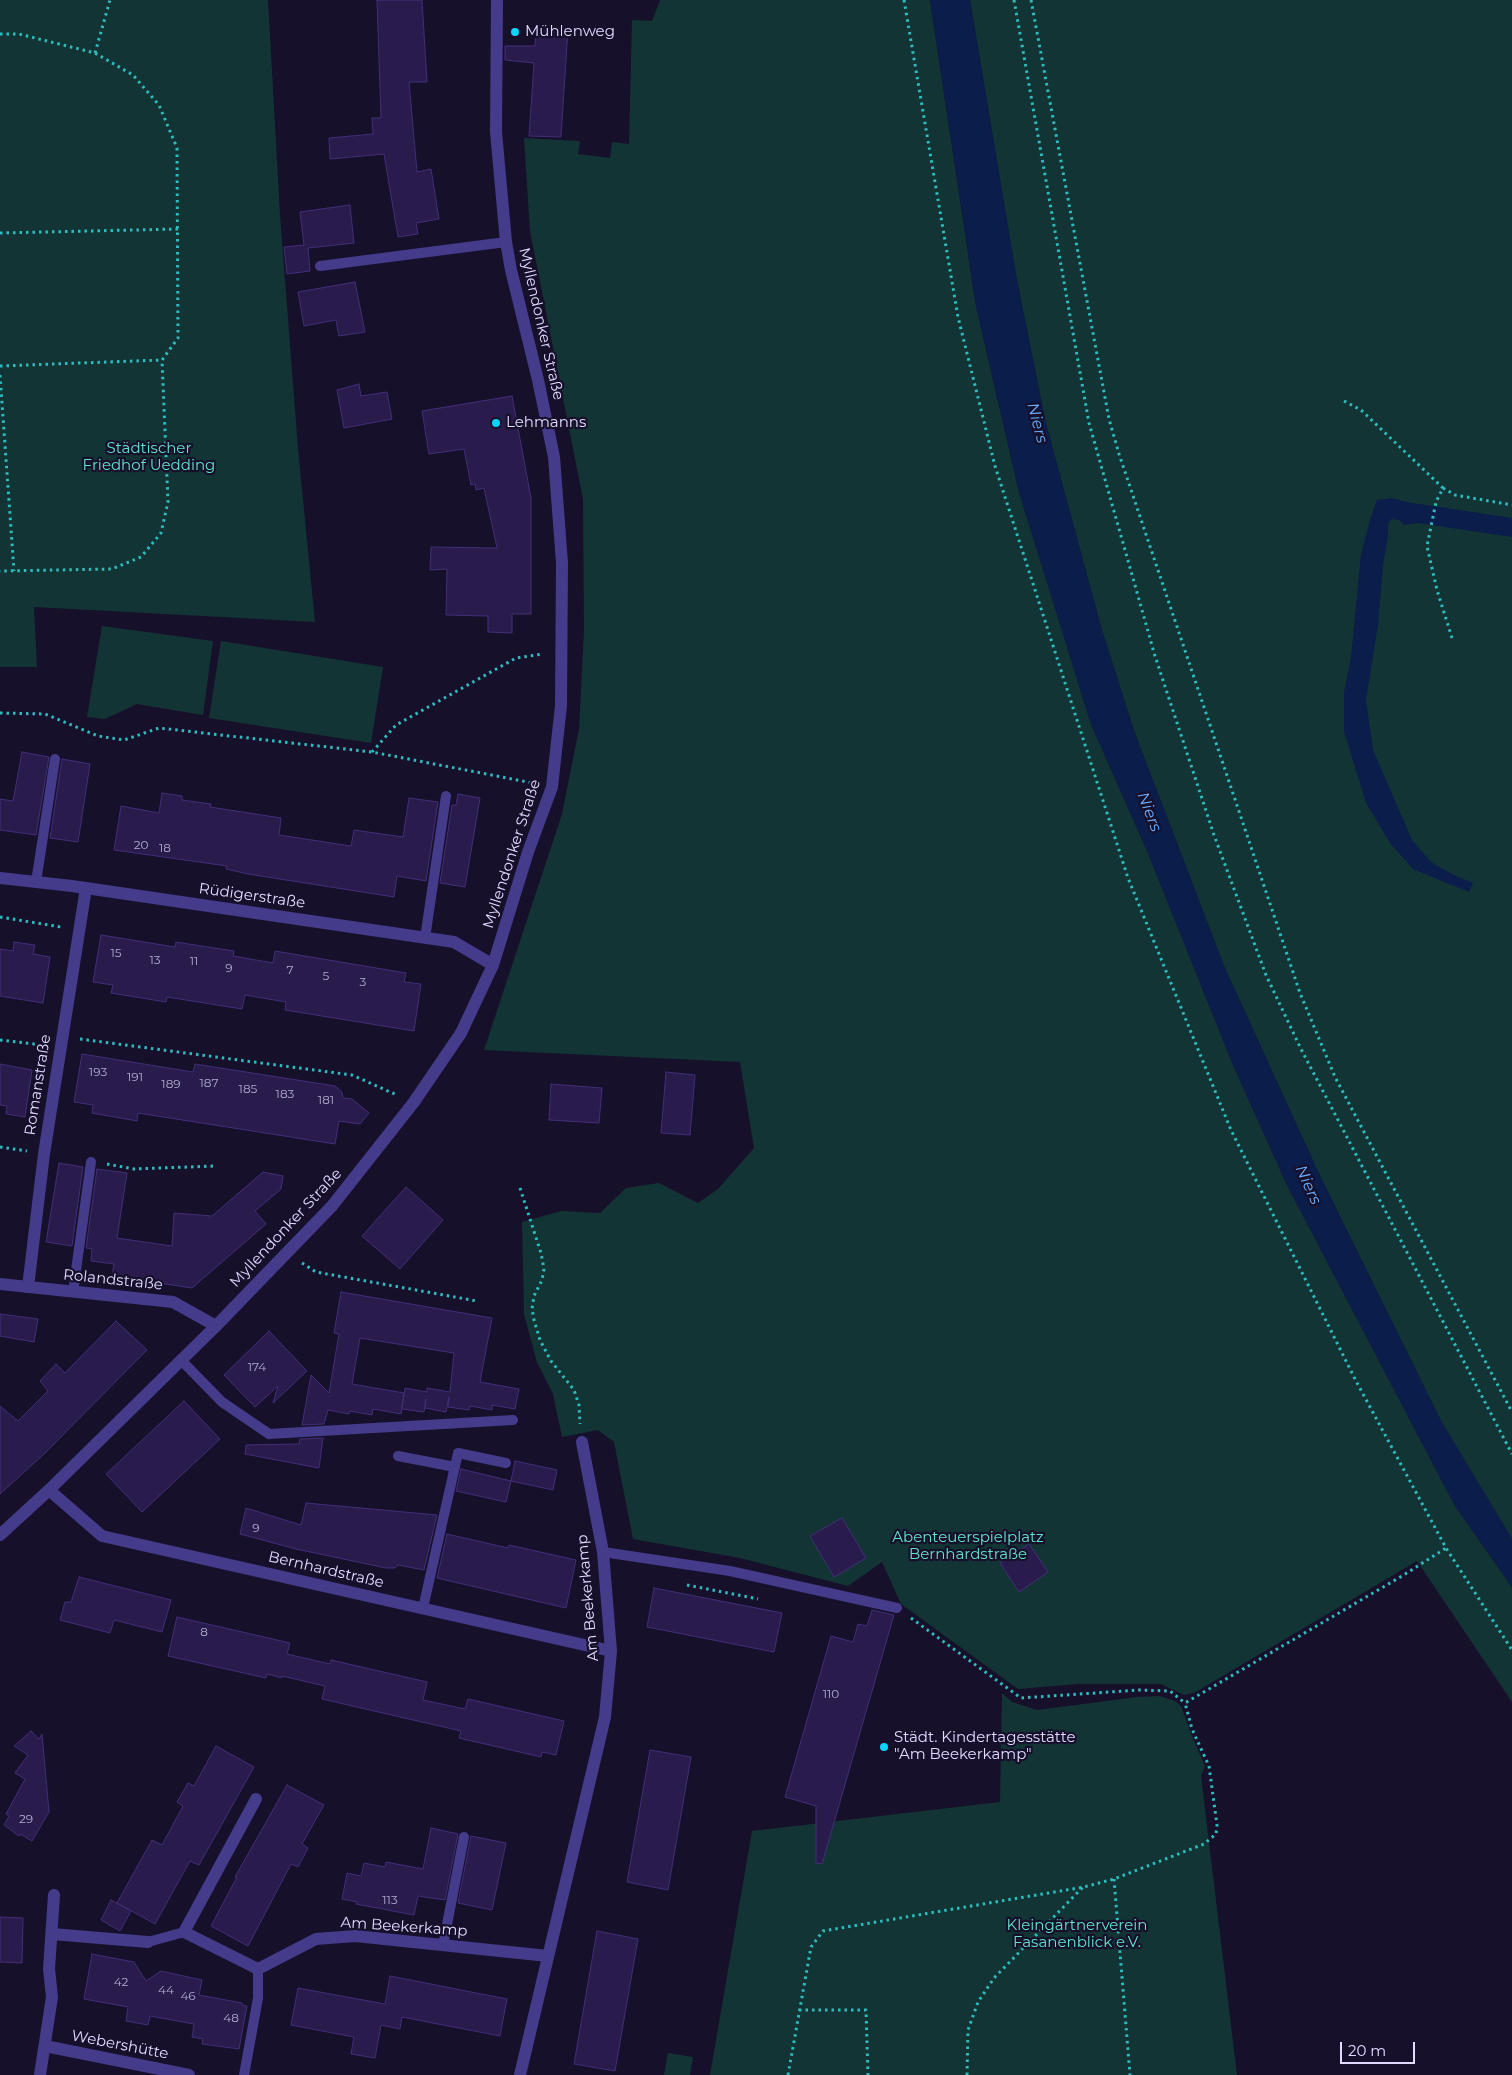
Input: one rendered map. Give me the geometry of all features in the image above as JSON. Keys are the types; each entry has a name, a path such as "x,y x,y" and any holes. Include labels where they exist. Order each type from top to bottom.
{"street":[{"name":"Myllendonker Straße","path":"0,1535 49,1490 216,1326 332,1206 414,1102 461,1034 493,965 528,852 552,787 561,706 562,563 554,457 506,242 496,132 497,0"},
{"name":"Rüdigerstraße","path":"0,878 86,888 454,942 493,965"},
{"name":"Romanstraße","path":"28,1287 44,1154 86,888"},
{"name":"Rolandstraße","path":"0,1284 173,1302 216,1326"},
{"name":"Am Beekerkamp","path":"520,2075 605,1717 611,1651 603,1552 582,1442"},
{"name":"Bernhardstraße","path":"49,1490 102,1536 611,1651"},
{"path":"256,1799 184,1932 258,1969"},
{"path":"40,2075 52,1997 49,1969 54,1896"},
{"path":"52,1934 148,1942"},
{"name":"Am Beekerkamp","path":"258,1969 316,1939 355,1936 548,1956"},
{"name":"Webershütte","path":"45,2046 189,2075"}],"lane":[{"path":"320,266 506,242"},
{"path":"36,882 55,759"},
{"path":"426,938 446,796"},
{"path":"73,1292 91,1162"},
{"path":"181,1360 222,1402 269,1434 513,1420"},
{"path":"423,1608 458,1453 506,1463"},
{"path":"398,1456 455,1468"},
{"path":"603,1552 730,1571 896,1608"},
{"path":"443,1945 464,1837"},
{"path":"148,1942 184,1932"},
{"path":"244,2075 258,1998 258,1969"}],"path":[{"path":"95,54 110,0"},
{"path":"904,0 958,317 995,466 1128,878 1230,1130 1356,1381 1446,1548 1512,1650"},
{"path":"1014,0 1088,423 1155,656 1207,817 1266,975 1300,1047 1512,1454"},
{"path":"1031,0 1109,419 1119,454 1297,983 1336,1078 1512,1412"},
{"path":"0,34 19,34 95,54 133,75 159,105 177,148 178,230 178,338 162,360 168,502 161,533 141,557 112,568 0,571"},
{"path":"0,233 178,230"},
{"path":"0,366 162,360"},
{"path":"0,374 14,571"},
{"path":"1344,401 1361,410 1443,488 1455,495 1512,505"},
{"path":"1443,488 1436,502 1427,546 1452,638"},
{"path":"372,752 396,725 516,658 560,651"},
{"path":"0,713 45,714 98,736 124,740 159,728 372,752 552,787"},
{"path":"0,917 79,929"},
{"path":"0,1040 61,1042 352,1075 414,1102"},
{"path":"520,1188 539,1246 544,1269 542,1280 534,1296 532,1309 534,1320 540,1340 551,1361 574,1390 579,1406 582,1442"},
{"path":"287,1252 316,1272 477,1301"},
{"path":"1185,1703 1402,1576 1446,1548"},
{"path":"680,1583 758,1599"},
{"path":"788,2075 811,1947 823,1931 1084,1887 1114,1879 1204,1844 1216,1834 1217,1825 1209,1766 1192,1729 1185,1703 1170,1691 1146,1690 1021,1698 896,1608"},
{"path":"1114,1879 1130,2075"},
{"path":"967,2075 968,2030 978,2002 994,1978 1084,1887"},
{"path":"799,2010 866,2010 868,2075"}],"green space":[{"name":"Städtischer Friedhof Uedding","path":"0,0 268,0 280,215 298,449 315,622 34,607 37,667 0,667"},
{"name":"Abenteuerspielplatz Bernhardstraße","path":"660,0 930,0 976,306 1019,492 1091,724 1148,853 1233,1065 1287,1185 1455,1506 1512,1587 1512,1702 1417,1561 1194,1693 1184,1695 1161,1684 1078,1684 1018,1689 901,1604 882,1562 848,1586 740,1558 633,1539 614,1442 598,1430 562,1437 553,1394 537,1362 524,1314 522,1222 561,1211 600,1213 626,1188 659,1183 698,1203 718,1189 754,1148 740,1062 484,1050 562,814 579,729 584,631 583,499 530,231 524,138 580,141 578,154 610,158 612,142 629,144 632,20 652,21"},
{"path":"970,0 1512,0 1512,1539 1441,1421 1320,1176 1224,966 1134,731 1101,627 1046,424 1017,281"},
{"path":"102,626 213,641 203,715 137,704 105,719 87,717"},
{"path":"221,641 383,667 371,743 209,718"},
{"name":"Kleingärtnerverein Fasanenblick e.V.","path":"1002,1693 1012,1702 1037,1710 1137,1697 1160,1696 1175,1701 1181,1706 1205,1766 1201,1776 1237,2075 710,2075 752,1831 1000,1802"},
{"path":"668,2053 693,2057 690,2075 664,2075"}],"water":[{"name":"Niers","path":"930,0 970,0 1017,281 1046,424 1101,627 1134,731 1224,966 1320,1176 1441,1421 1512,1539 1512,1587 1455,1506 1287,1185 1233,1065 1148,853 1091,724 1019,492 976,306"},
{"path":"1392,498 1406,502 1512,518 1512,537 1418,523 1404,525 1399,520 1391,519 1388,524 1378,625 1366,700 1373,750 1412,840 1431,862 1473,883 1469,892 1413,869 1390,843 1366,803 1344,731 1344,692 1351,657 1361,554 1377,500"}],"building":[{"path":"377,0 422,0 427,82 409,82 417,172 431,169 439,219 416,223 418,234 398,237 384,154 330,159 329,138 373,134 372,118 381,118"},
{"path":"536,27 568,28 561,137 529,136 534,63 505,60 505,46 535,46"},
{"path":"350,205 354,243 308,248 310,271 287,274 284,247 304,245 300,212"},
{"path":"355,282 365,332 339,336 336,320 304,326 298,292"},
{"path":"359,384 361,396 387,392 392,419 344,428 337,390"},
{"path":"512,396 531,498 531,614 512,614 512,633 488,632 488,616 446,615 447,569 430,570 431,547 497,548 484,488 476,490 475,484 471,485 464,449 429,454 422,411"},
{"path":"22,752 49,757 36,835 0,830 0,799 13,801"},
{"path":"62,759 90,764 78,842 50,838"},
{"path":"162,793 182,796 182,800 211,804 210,807 281,818 279,835 351,846 354,830 403,837 409,798 438,802 426,881 397,876 394,897 248,874 226,869 227,866 114,850 121,806 159,813"},
{"path":"458,794 480,798 465,887 440,883 452,805 456,805"},
{"path":"101,935 175,947 176,942 234,951 233,956 273,963 275,951 406,973 404,982 421,984 414,1031 285,1010 286,1002 245,995 242,1009 167,997 166,1002 111,993 113,985 93,982"},
{"path":"14,942 35,945 33,954 50,957 43,1003 0,996 0,949 13,951"},
{"path":"82,1054 193,1072 195,1064 335,1086 342,1092 343,1098 352,1099 369,1113 360,1124 339,1121 335,1144 138,1113 137,1121 92,1113 93,1105 74,1102"},
{"path":"0,1064 32,1070 25,1117 6,1114 7,1106 0,1105"},
{"path":"666,1072 695,1075 690,1135 661,1133"},
{"path":"551,1084 602,1088 599,1123 549,1120"},
{"path":"59,1163 83,1167 72,1246 46,1242"},
{"path":"97,1169 127,1173 117,1238 172,1246 174,1213 212,1216 263,1172 283,1176 281,1189 255,1211 266,1224 192,1288 112,1276 114,1264 91,1261 92,1249 86,1248"},
{"path":"406,1187 443,1220 400,1269 362,1236"},
{"path":"341,1292 492,1318 480,1382 519,1389 515,1409 492,1405 492,1410 470,1406 469,1410 448,1407 449,1397 446,1412 425,1408 426,1399 424,1412 402,1409 405,1388 427,1392 427,1388 450,1392 454,1353 360,1338 352,1384 404,1393 401,1414 373,1409 372,1415 350,1411 349,1414 328,1410 324,1424 302,1425 311,1375 329,1393 339,1334 334,1333"},
{"path":"0,1314 38,1319 34,1342 0,1336"},
{"path":"116,1321 147,1350 44,1454 0,1494 0,1406 18,1421 48,1391 40,1381 56,1364 65,1373"},
{"path":"269,1331 307,1371 273,1403 278,1386 255,1407 224,1375"},
{"path":"184,1401 220,1439 142,1512 106,1474"},
{"path":"323,1438 319,1468 245,1454 246,1445 299,1444 300,1439"},
{"path":"515,1461 557,1470 553,1490 511,1481"},
{"path":"461,1469 511,1481 506,1502 456,1491"},
{"path":"306,1503 437,1515 424,1570 398,1565 395,1568 386,1568 296,1549 240,1534 246,1508 301,1525"},
{"path":"842,1518 866,1558 834,1577 810,1536"},
{"path":"447,1534 508,1548 509,1545 576,1560 566,1608 437,1578"},
{"path":"1029,1544 1048,1572 1019,1592 1000,1563"},
{"path":"79,1577 171,1600 162,1632 114,1620 110,1633 60,1620 65,1602 71,1602"},
{"path":"654,1588 782,1613 774,1652 647,1627"},
{"path":"872,1610 894,1615 822,1864 816,1863 816,1806 785,1797 831,1636 853,1642 858,1624 867,1626"},
{"path":"177,1617 290,1643 287,1654 330,1664 331,1660 427,1682 423,1700 465,1709 468,1699 564,1721 556,1755 542,1752 541,1757 459,1738 461,1731 322,1699 325,1686 282,1676 282,1678 267,1674 266,1678 168,1656"},
{"path":"31,1731 39,1739 42,1734 49,1812 32,1841 20,1834 19,1836 4,1825 9,1816 6,1814 25,1779 15,1773 28,1755 14,1746"},
{"path":"216,1746 254,1767 199,1865 190,1861 155,1924 117,1903 152,1840 162,1845 183,1806 177,1802 188,1783 194,1786"},
{"path":"650,1750 691,1757 668,1890 627,1882"},
{"path":"287,1785 324,1805 302,1844 308,1848 298,1867 291,1864 248,1946 211,1926 237,1877 235,1877"},
{"path":"431,1828 458,1834 445,1900 418,1896 414,1915 356,1904 357,1902 342,1899 347,1873 361,1876 364,1863 385,1867 386,1862 423,1869"},
{"path":"471,1836 506,1843 492,1910 458,1903"},
{"path":"111,1900 131,1911 120,1931 101,1920"},
{"path":"0,1917 23,1918 22,1963 0,1962"},
{"path":"597,1931 638,1939 615,2071 574,2064"},
{"path":"92,1954 134,1962 146,1981 161,1971 202,1980 199,1995 242,2003 242,2005 247,2006 239,2049 202,2044 203,2039 192,2037 194,2024 150,2016 148,2025 126,2021 128,2007 84,1999"},
{"path":"390,1976 507,1999 500,2036 402,2017 400,2029 381,2025 375,2058 351,2054 354,2037 291,2025 298,1988 385,2004"}],"place":[{"name":"Mühlenweg","path":"515,32"},
{"name":"Lehmanns","path":"496,423"},
{"name":"Städt. Kindertagesstätte \"Am Beekerkamp\"","path":"884,1747"}]}
